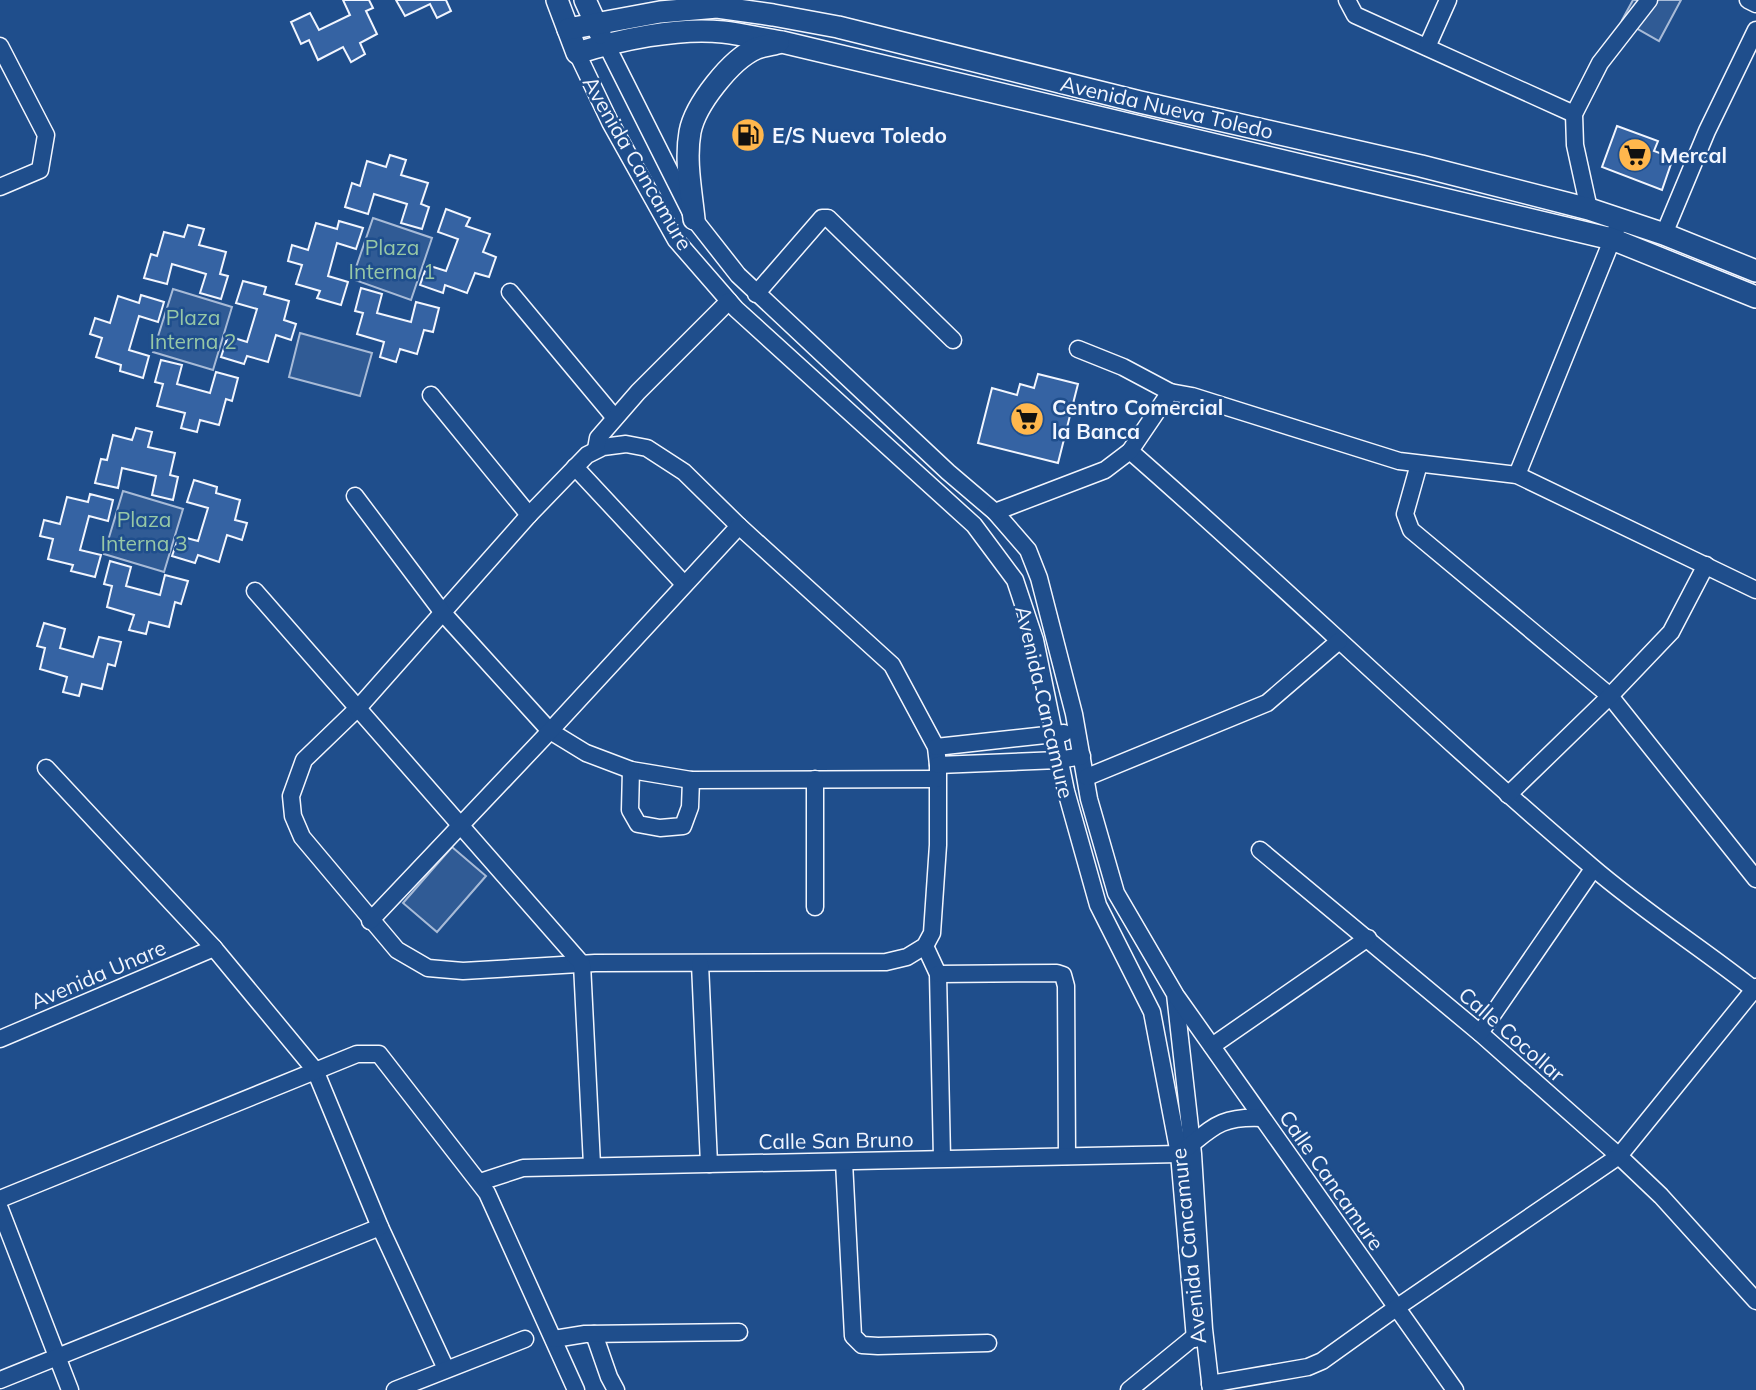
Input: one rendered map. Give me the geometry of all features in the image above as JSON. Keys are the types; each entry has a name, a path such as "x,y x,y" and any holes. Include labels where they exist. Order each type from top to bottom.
{"main road":[{"name":"Avenida Cancamure","path":"557,0 577,53"},
{"name":"Avenida Cancamure","path":"585,0 606,44"},
{"path":"743,0 773,15"},
{"name":"Avenida Nueva Toledo","path":"568,29 660,12 717,7 838,27 1589,209 1664,234 1756,271"},
{"name":"Avenida Nueva Toledo","path":"577,53 606,44 663,34 721,32 782,42 1612,239 1756,296"},
{"path":"694,219 688,160 690,129 699,109 712,88 730,68 755,48 782,42"}],"street":[{"path":"1347,0 1355,15 1574,114"},
{"path":"1427,47 1448,0"},
{"path":"1589,209 1576,145 1574,114 1600,63 1649,0"},
{"path":"1748,0 1756,4"},
{"path":"1664,234 1707,131 1756,30"},
{"name":"Avenida Cancamure","path":"606,44 694,219 738,275 948,472 995,512 1028,550 1040,578 1077,731 1089,799 1116,892 1175,994 1199,1332 1211,1387"},
{"path":"0,46 46,135 40,170 0,187"},
{"name":"Avenida Cancamure","path":"577,53 610,122 676,240 729,301 974,525 1015,580 1035,640 1059,760 1098,905 1152,1012 1186,1149"},
{"path":"756,294 822,218 828,218 953,340"},
{"path":"1517,475 1620,218"},
{"path":"510,292 615,418"},
{"path":"596,449 598,438 638,392 729,301"},
{"path":"1078,349 1123,367 1170,391 1399,461 1517,475 1756,590"},
{"path":"995,512 1105,470 1130,451 1170,391"},
{"path":"431,395 529,515"},
{"path":"626,444 647,448 684,472 739,526 892,665 936,747 938,845 932,933 925,946 907,957 886,962 582,964 463,971 428,968 397,950 302,837 293,816 292,796 304,760 359,707 575,467 596,449 626,444"},
{"path":"1130,451 1593,869 1755,989 1619,1156 1396,1308 1322,1362 1211,1387"},
{"path":"1419,464 1405,514 1411,530 1610,696 1756,879"},
{"path":"575,467 684,584"},
{"path":"355,496 443,612 550,731 586,753 631,770 691,780 815,779 938,772 1016,760 1059,760 1082,756"},
{"path":"370,920 550,731 739,526"},
{"path":"1508,795 1610,696 1671,632 1706,565"},
{"path":"255,591 582,964 592,1165"},
{"path":"1087,777 1267,703 1339,641"},
{"path":"936,747 1077,731"},
{"path":"1013,738 1016,760"},
{"path":"46,768 214,948 314,1070 380,1227 446,1369"},
{"path":"631,770 630,810 638,824 660,828 683,826 690,807 691,780"},
{"path":"815,779 815,907"},
{"name":"Calle Cocollar","path":"1260,850 1480,1033 1619,1156 1661,1196 1756,1301"},
{"path":"1480,1033 1593,869"},
{"path":"1212,1046 1368,938"},
{"path":"925,946 939,974 942,1158"},
{"name":"Avenida Unare","path":"0,1039 214,948"},
{"path":"700,964 709,1164"},
{"path":"939,974 1063,975 1066,986 1067,1156"},
{"name":"Calle Cancamure","path":"1175,994 1455,1390"},
{"path":"0,1199 314,1070 357,1054 379,1054 480,1182 491,1200 576,1390"},
{"path":"1186,1149 1223,1121 1237,1117 1262,1118"},
{"name":"Calle San Bruno","path":"480,1182 523,1168 1067,1156 1186,1149"},
{"path":"844,1161 853,1336 862,1345 878,1346 988,1343"},
{"path":"0,1209 70,1390"},
{"path":"0,1380 380,1227"},
{"path":"554,1339 569,1335 594,1334 739,1332"},
{"path":"1129,1390 1199,1332"},
{"path":"594,1334 616,1390"},
{"path":"395,1390 525,1339"}],"shaded area":[{"path":"1633,0 1681,0 1659,41 1622,20"},
{"name":"Plaza Interna 1","path":"373,218 432,238 411,300 352,279"},
{"name":"Plaza Interna 2","path":"173,289 232,307 213,370 153,352"},
{"path":"300,333 372,353 360,396 289,377"},
{"name":"Plaza Interna 3","path":"123,491 183,509 164,572 104,554"},
{"path":"452,847 486,876 437,932 403,903"}],"building":[{"path":"343,0 369,0 373,8 366,11 377,34 360,43 365,54 351,62 343,47 318,60 309,40 301,44 291,22 310,13 319,30 350,15"},
{"path":"396,0 446,0 451,11 437,18 430,4 405,16"},
{"name":"Mercal","path":"1617,126 1658,141 1654,151 1673,158 1662,190 1602,167"},
{"path":"390,155 406,160 401,175 428,183 421,204 429,207 422,229 401,223 407,204 374,194 368,214 345,207 352,183 360,186 367,161 386,167"},
{"path":"446,209 470,218 466,226 490,234 483,252 496,257 489,277 475,273 467,293 445,285 443,293 420,285 427,265 446,271 458,239 438,232"},
{"path":"339,221 363,228 356,249 337,243 328,276 348,282 341,305 317,298 320,291 296,284 302,265 288,261 292,245 308,250 316,223 337,229"},
{"path":"188,225 204,229 199,245 226,252 220,274 228,276 221,299 200,293 206,274 172,264 167,284 144,278 151,254 157,256 164,232 184,237"},
{"path":"243,281 266,287 264,294 289,301 284,320 296,324 291,340 276,335 268,362 247,356 244,364 221,357 228,336 247,342 257,309 236,303"},
{"path":"361,288 382,294 377,313 411,322 416,302 439,308 433,332 424,330 417,354 400,349 396,362 380,357 384,342 357,334 363,313 355,311"},
{"path":"141,295 164,302 158,322 139,316 129,350 149,356 143,378 120,371 121,365 96,357 102,338 90,334 95,318 110,323 118,296 139,303"},
{"path":"161,360 182,365 177,384 210,393 216,372 238,378 232,401 226,399 219,425 200,420 197,432 181,428 185,413 157,406 163,384 155,382"},
{"name":"Centro Comercial la Banca","path":"1038,374 1078,384 1058,463 978,443 992,388 1017,395 1020,384 1034,388"},
{"path":"136,428 152,432 148,447 175,453 170,475 178,477 173,500 152,495 156,476 122,468 118,488 95,483 101,459 107,460 113,435 132,440"},
{"path":"194,480 217,487 216,493 240,500 235,520 247,523 242,540 227,535 219,562 198,555 195,563 172,556 179,536 198,541 208,508 187,502"},
{"path":"90,494 113,500 108,521 89,516 80,550 101,555 95,577 71,571 73,565 48,559 53,539 40,536 44,520 60,524 67,497 88,502"},
{"path":"110,561 131,567 126,586 160,595 165,575 188,581 181,604 175,602 169,627 149,622 146,634 129,630 134,615 107,607 112,586 104,584"},
{"path":"44,623 65,629 60,648 93,657 99,637 121,642 115,666 108,664 102,689 82,684 79,696 63,692 67,677 40,669 45,648 37,646"}],"place":[{"name":"E/S Nueva Toledo","path":"748,135"},
{"name":"Mercal","path":"1635,155"},
{"name":"Centro Comercial la Banca","path":"1027,419"}]}
